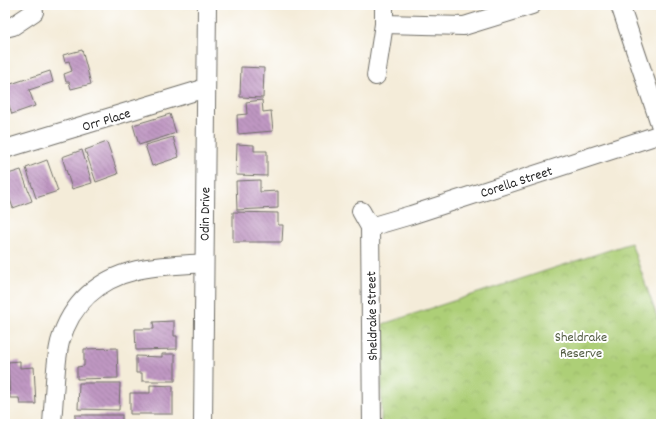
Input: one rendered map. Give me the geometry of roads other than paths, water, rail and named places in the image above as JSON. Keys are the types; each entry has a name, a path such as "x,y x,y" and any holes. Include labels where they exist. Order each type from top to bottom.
{"street":[{"name":"Odin Drive","path":"203,424 207,5"},
{"path":"376,76 384,24 384,5"},
{"path":"384,24 464,26 532,5"},
{"path":"620,5 661,127"},
{"path":"5,28 13,26 34,12"},
{"name":"Orr Place","path":"5,149 206,88"},
{"name":"Corella Street","path":"370,227 661,134"},
{"path":"360,211 370,227"},
{"name":"Sheldrake Street","path":"370,227 372,424"},
{"path":"52,424 60,341 76,308 86,296 107,281 138,270 204,263"}],"park label":[{"name":"Sheldrake Reserve","path":"581,344"}]}
